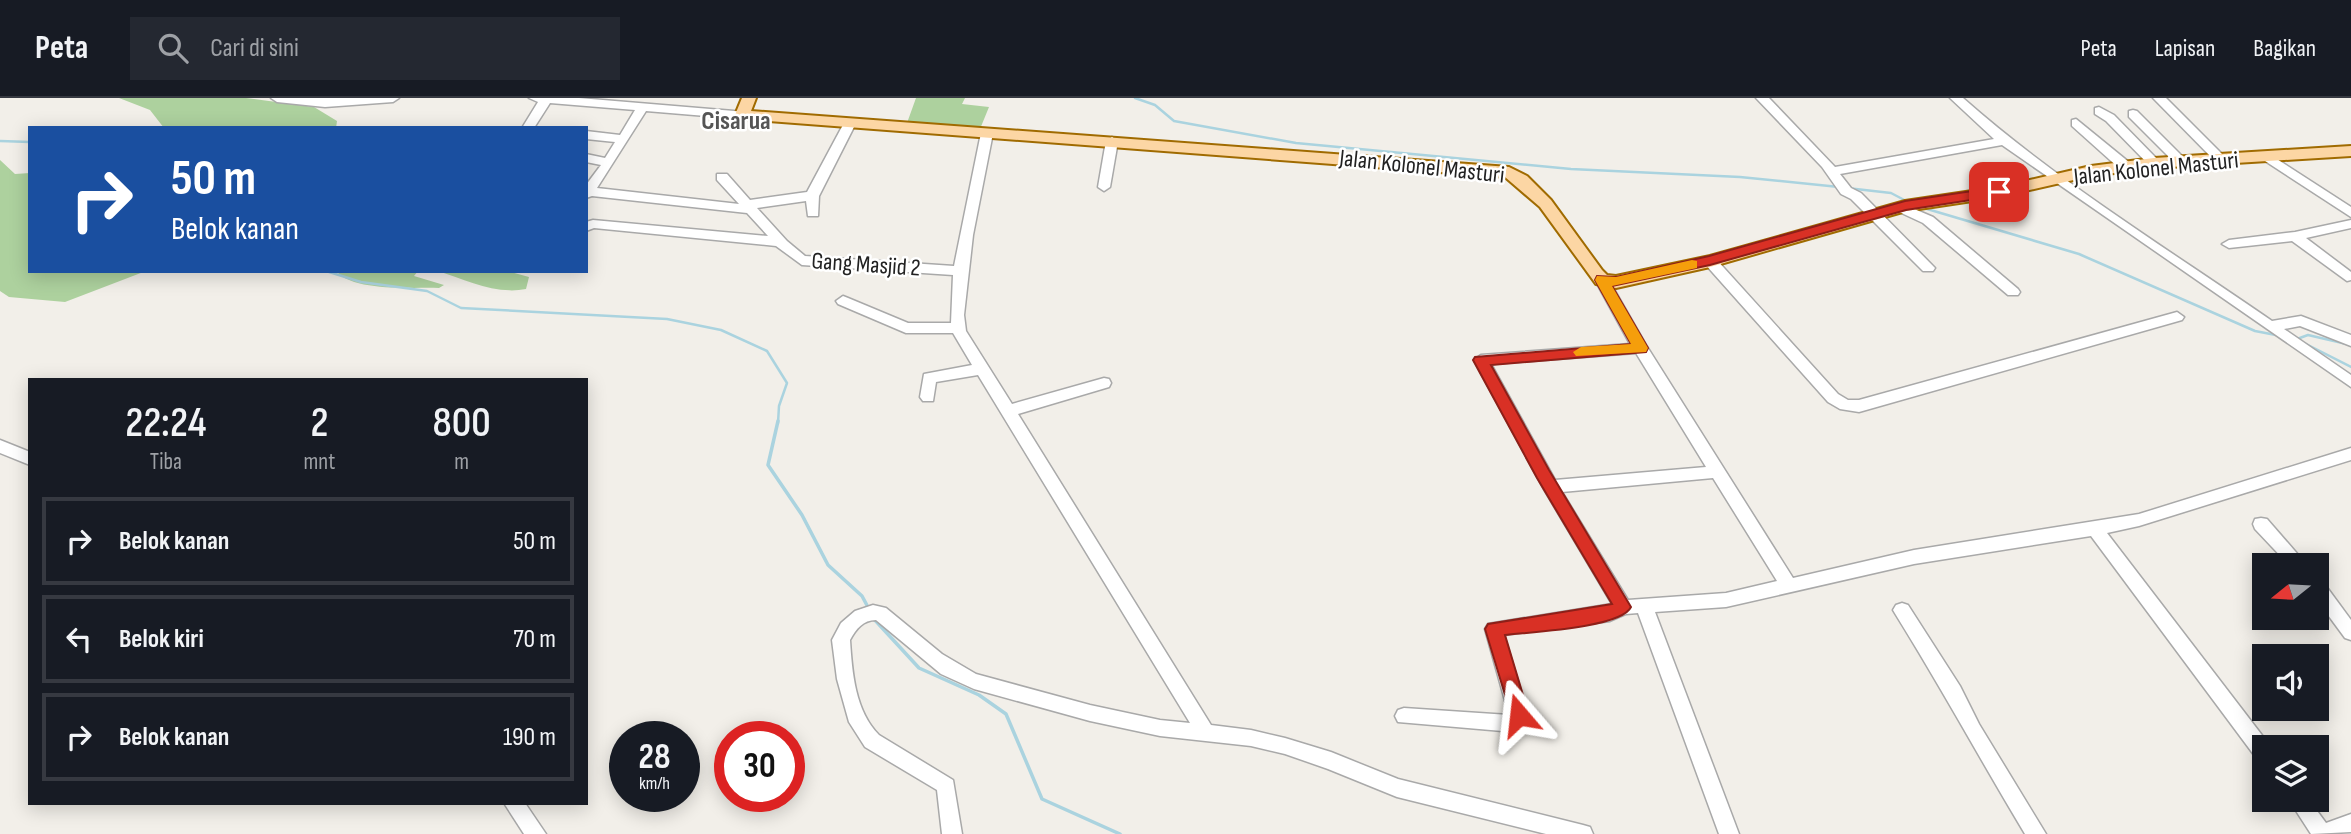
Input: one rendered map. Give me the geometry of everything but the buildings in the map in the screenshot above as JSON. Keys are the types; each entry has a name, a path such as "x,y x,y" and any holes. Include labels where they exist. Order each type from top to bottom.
{"main road":[{"path":"742,115 749,98"},
{"name":"Jalan Kolonel Masturi","path":"742,115 1509,172 1518,176 1548,208 1602,280 1616,282 1710,261 1907,205 1999,192 2125,166 2351,151"}],"street":[{"path":"277,98 326,103 393,98"},
{"path":"536,98 742,115"},
{"path":"1762,98 1845,188 1928,268"},
{"path":"1956,98 2004,141 2056,179 2351,382"},
{"path":"2159,98 2220,159"},
{"path":"529,126 546,99"},
{"path":"588,191 609,163 643,106"},
{"path":"2099,111 2110,118 2154,163"},
{"path":"2133,114 2180,161"},
{"path":"2076,123 2125,166"},
{"path":"813,213 811,196 850,124"},
{"path":"987,133 962,271 956,320 958,328 1206,733"},
{"path":"588,135 623,139"},
{"path":"1104,187 1112,141"},
{"path":"1832,171 2004,141"},
{"path":"2266,156 2351,213"},
{"path":"588,158 609,163"},
{"name":"Gang Masjid 2","path":"722,177 794,256 810,262 962,271"},
{"path":"588,192 747,207 811,196"},
{"path":"1907,205 2013,292"},
{"path":"588,227 593,224 780,242"},
{"path":"2229,244 2295,236 2351,224"},
{"path":"2295,236 2347,276"},
{"path":"1710,261 1833,398 1845,405 1859,406 1909,394 2177,317"},
{"path":"1602,280 1640,348 1788,585"},
{"path":"843,301 899,327 958,328"},
{"path":"2272,326 2301,321 2351,341"},
{"path":"1623,607 1551,486 1481,360 1640,348"},
{"path":"928,397 929,378 981,369"},
{"path":"1008,411 1104,383"},
{"path":"0,446 28,458"},
{"path":"1404,716 1514,724 1519,715 1494,629 1610,614 1623,607 1726,600 1914,557 2095,529 2139,520 2351,454"},
{"path":"1551,486 1717,472"},
{"path":"2262,524 2288,553"},
{"path":"2095,529 2252,737"},
{"path":"2329,603 2351,633"},
{"path":"1644,606 1729,834"},
{"path":"1902,610 1954,692 1968,724 2036,834"},
{"path":"952,834 946,786 918,766 872,741 862,731 852,710 841,640 852,623 863,614 880,613 956,675 1090,713 1160,728 1285,746 1331,761 1397,788 1583,834"},
{"path":"514,805 536,834"},
{"path":"2306,812 2322,834 2351,823"}],"green space":[{"path":"119,98 246,98 314,107 337,121 336,126 162,126 150,110"},
{"path":"916,98 965,98 962,104 989,107 980,129 907,123"},
{"path":"0,160 15,174 28,173 28,273 141,273 65,302 9,297 0,291"},
{"path":"338,273 416,273 414,276 444,285 439,288 399,288 369,285 344,278"},
{"path":"444,273 514,273 529,277 526,289 504,290 481,286"}],"waterway":[{"path":"1135,98 1155,105 1174,121 1296,143 1571,169 1740,177 1839,187"},
{"path":"0,141 28,142"},
{"path":"1847,188 1891,193 1910,203"},
{"path":"1917,206 2079,254 2255,331 2281,336"},
{"path":"332,273 361,282 427,291 461,308 667,319 721,330 767,351 787,383 779,406 778,423"},
{"path":"2297,339 2308,335 2351,345"},
{"path":"2302,342 2351,367"},
{"path":"778,421 768,465 802,515 828,565 862,596 870,611"},
{"path":"873,618 919,668 979,695 1006,714 1042,799 1120,834"}],"slow traffic":[{"path":"1581,352 1640,348 1602,280 1616,282 1692,265"}],"district":[{"name":"Cisarua","path":"736,120"}],"route":[{"path":"1519,715 1494,629 1610,614 1623,607 1543,474 1481,360 1640,348 1602,280 1616,282 1710,261 1905,205 1999,192"}]}
